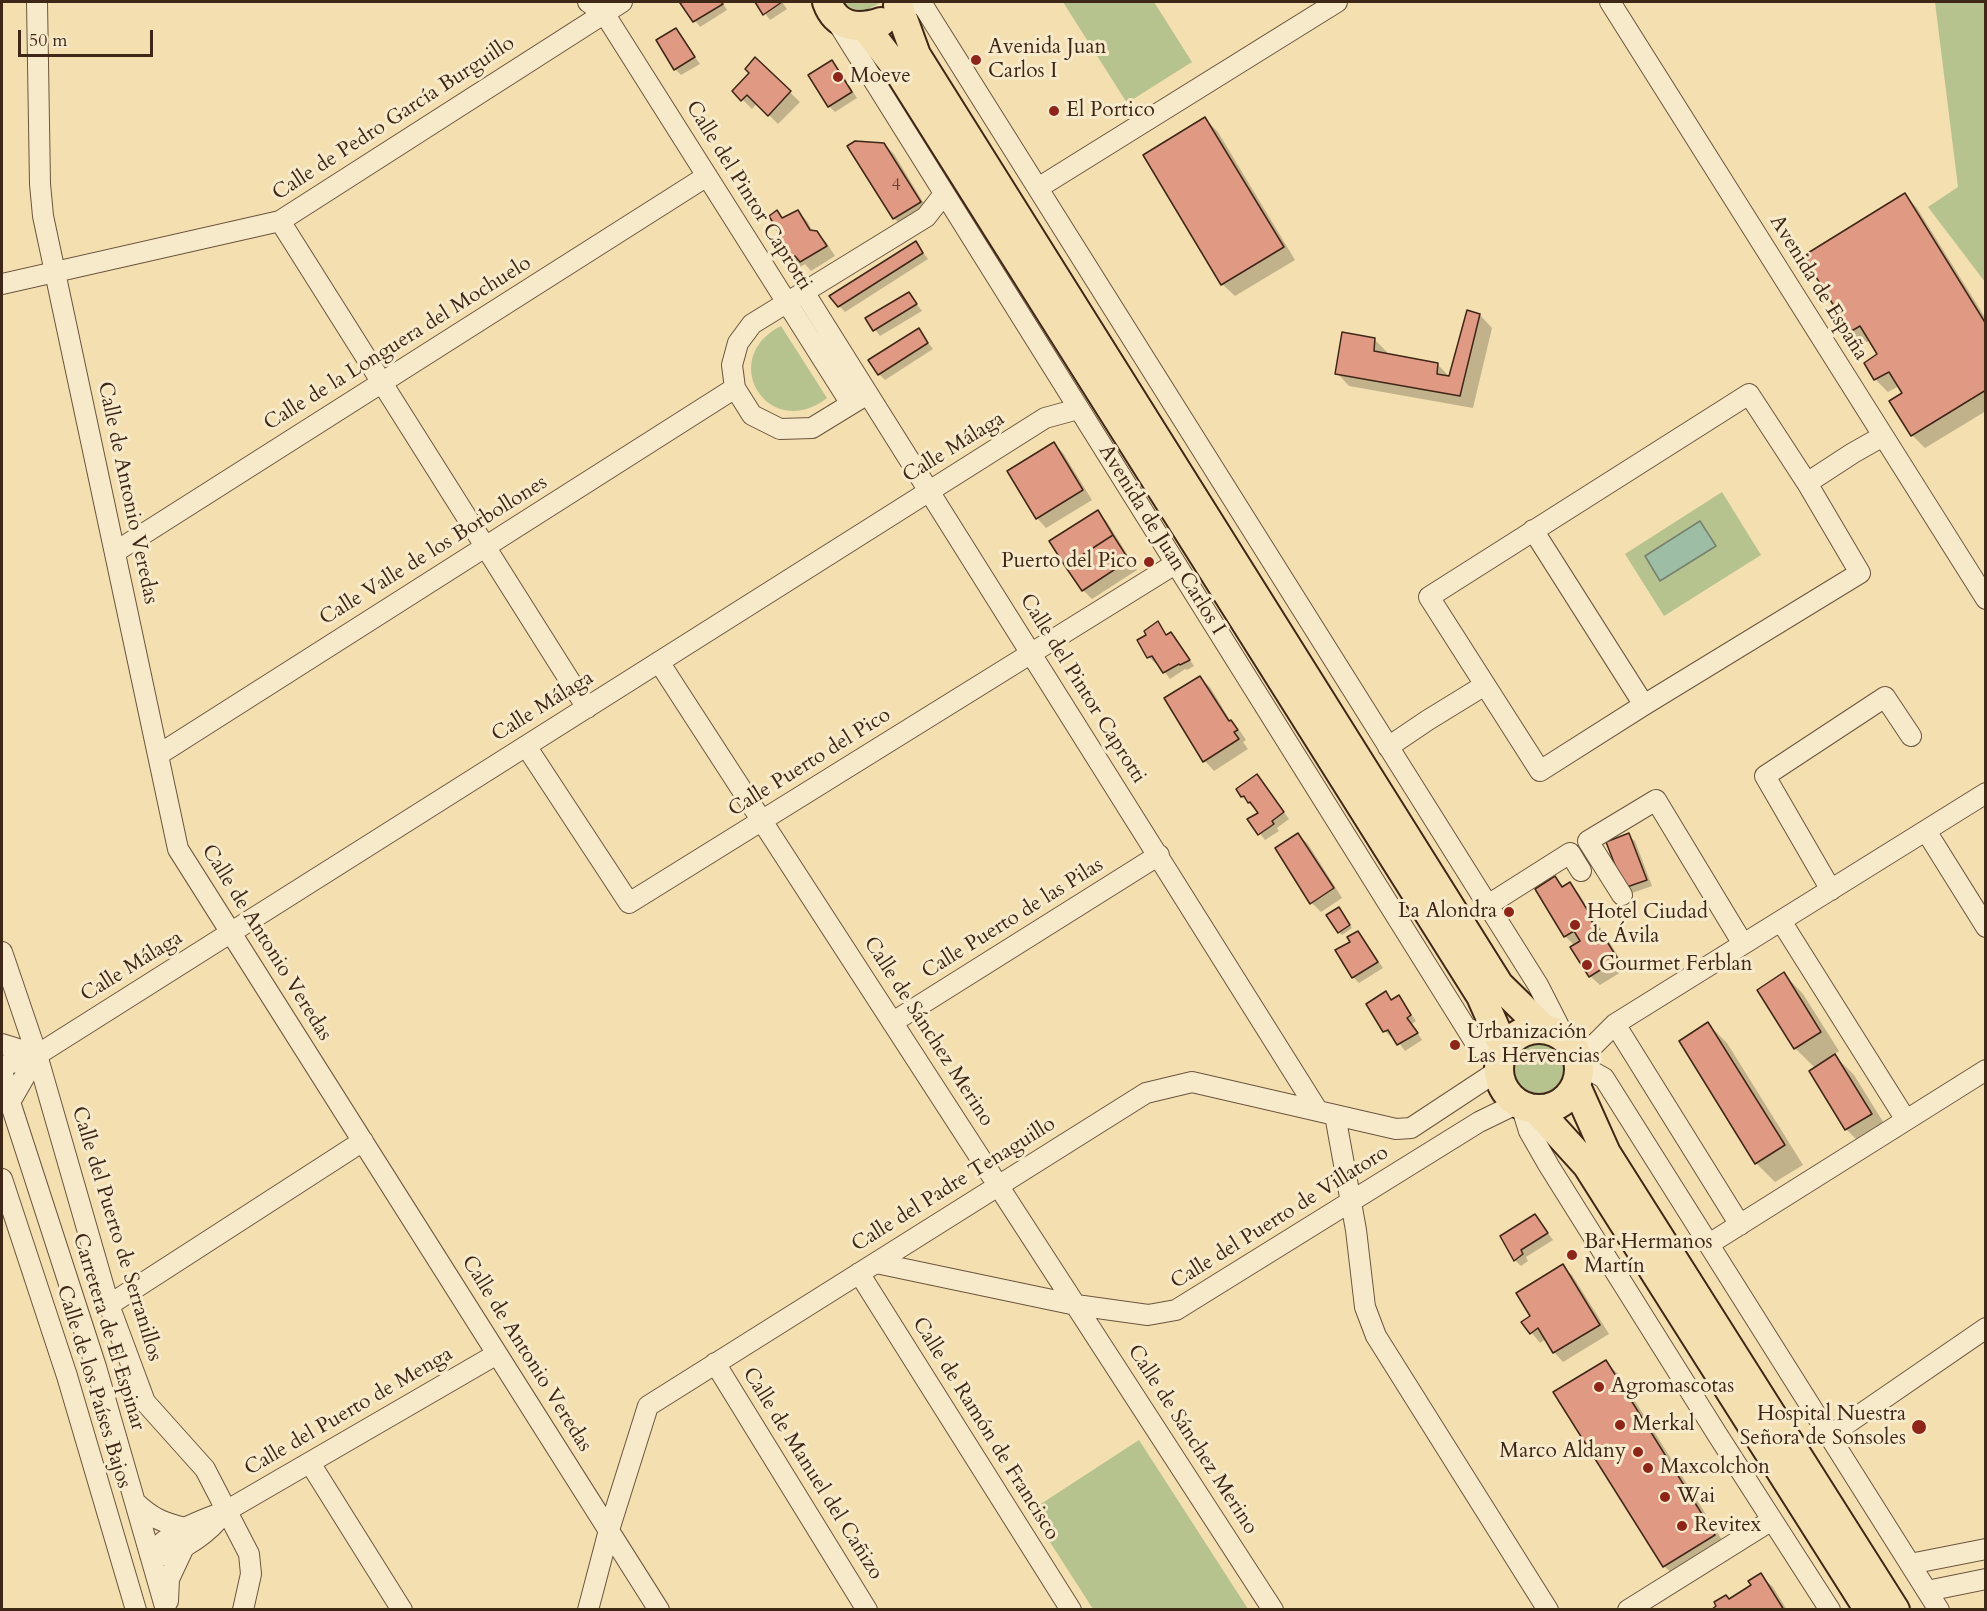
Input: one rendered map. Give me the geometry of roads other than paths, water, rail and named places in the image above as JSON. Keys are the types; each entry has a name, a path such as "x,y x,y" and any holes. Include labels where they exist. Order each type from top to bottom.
{"highway":[{"path":"829,7 846,24 865,27 884,21 904,3 916,55 1499,985 1568,1053 1605,1153 1895,1610"},
{"name":"Avenida de Juan Carlos I","path":"865,27 897,67 1481,996 1502,1058"},
{"path":"1568,1053 1521,1033 1502,1058 1504,1089 1587,1165 1869,1610"},
{"path":"1525,1106 1553,1107 1566,1099 1568,1053"}],"street":[{"name":"Calle de Antonio Veredas","path":"37,2 40,184 44,216 178,849 659,1610"},
{"path":"588,2 604,13"},
{"name":"Calle de Pedro García Burguillo","path":"2,284 280,221 622,2"},
{"path":"1038,188 1337,2"},
{"name":"Avenida de España","path":"1610,2 1986,599"},
{"path":"904,3 924,7 1538,985 1568,1053 1604,1078 1939,1610"},
{"name":"Avenida de Juan Carlos I","path":"829,7 956,214 1478,1047 1502,1058"},
{"name":"Calle del Pintor Caprotti","path":"604,13 851,404"},
{"name":"Calle de la Longuera del Mochuelo","path":"115,552 707,176"},
{"path":"868,393 812,428 780,429 752,415 735,388 732,365 738,343 752,324 926,217 944,194"},
{"path":"926,217 956,214"},
{"path":"280,221 587,708"},
{"name":"Calle del Pintor Caprotti","path":"804,292 1159,855 1327,1113 1352,1202 1365,1307 1376,1336 1548,1610"},
{"name":"Calle Valle de los Borbollones","path":"158,755 735,388"},
{"path":"1749,394 1807,483 1860,573 1540,771 1429,597 1749,394"},
{"name":"Calle Málaga","path":"2,1068 37,1055 1045,418 1078,409"},
{"path":"1807,483 1883,436"},
{"path":"1533,530 1644,705"},
{"name":"Calle Puerto del Pico","path":"526,746 629,903 1175,564"},
{"name":"Calle de Sánchez Merino","path":"659,662 1273,1610"},
{"path":"1388,747 1485,685"},
{"path":"1831,890 1765,777 1885,697 1911,735"},
{"path":"1568,1053 1986,793"},
{"path":"1622,895 1588,841 1656,800 1743,945"},
{"path":"1926,831 1986,927"},
{"path":"1488,905 1569,853 1581,870"},
{"name":"Calle Puerto de las Pilas","path":"892,1022 1159,855"},
{"path":"1780,921 1906,1120"},
{"name":"Calle del Puerto de Serranillos","path":"2,952 37,1055 108,1305 145,1402 205,1468 249,1554 251,1574 243,1610"},
{"path":"1615,1024 1740,1225"},
{"path":"2,1044 37,1055"},
{"name":"Calle Málaga","path":"6,1102 37,1055"},
{"name":"Calle del Padre Tenaguillo","path":"588,1610 609,1530 648,1406 1146,1093 1192,1082 1396,1129 1411,1128 1502,1058"},
{"name":"Carretera de El Espinar","path":"2,1068 6,1102 96,1367 167,1610"},
{"path":"1709,1245 1986,1070"},
{"path":"1525,1106 1528,1131 1549,1166 1830,1610"},
{"name":"Calle del Puerto de Villatoro","path":"867,1268 1076,1305 1148,1315 1176,1310 1479,1122 1525,1106"},
{"path":"108,1305 363,1141"},
{"name":"Calle de los Países Bajos","path":"2,1179 67,1376 136,1610"},
{"name":"Calle de Ramón de Francisco","path":"867,1268 1071,1610"},
{"path":"1829,1436 1986,1328"},
{"name":"Calle del Puerto de Menga","path":"150,1555 158,1557 185,1538 212,1526 226,1511 497,1354"},
{"name":"Calle de Manuel del Cañizo","path":"716,1363 867,1610"},
{"path":"310,1463 402,1610"},
{"path":"135,1502 147,1513 185,1538"},
{"path":"1628,1610 1772,1520"},
{"name":"Calle del Puerto de Menga","path":"167,1610 169,1579 185,1538"},
{"path":"1910,1564 1986,1549"},
{"path":"1927,1591 1986,1579"}],"place":[{"name":"Avenida Juan Carlos I","path":"976,60"},
{"name":"Moeve","path":"838,77"},
{"name":"El Portico","path":"1054,111"},
{"name":"Puerto del Pico","path":"1149,562"},
{"name":"La Alondra","path":"1509,912"},
{"name":"Hotel Ciudad de Ávila","path":"1575,925"},
{"name":"Gourmet Ferblan","path":"1587,965"},
{"name":"Urbanización Las Hervencias","path":"1455,1045"},
{"name":"Bar Hermanos Martín","path":"1572,1255"},
{"name":"Agromascotas","path":"1599,1387"},
{"name":"Merkal","path":"1620,1425"},
{"name":"Hospital Nuestra Señora de Sonsoles","path":"1919,1427"},
{"name":"Marco Aldany","path":"1638,1452"},
{"name":"Maxcolchon","path":"1648,1468"},
{"name":"Wai","path":"1665,1497"},
{"name":"Revitex","path":"1682,1526"}]}
